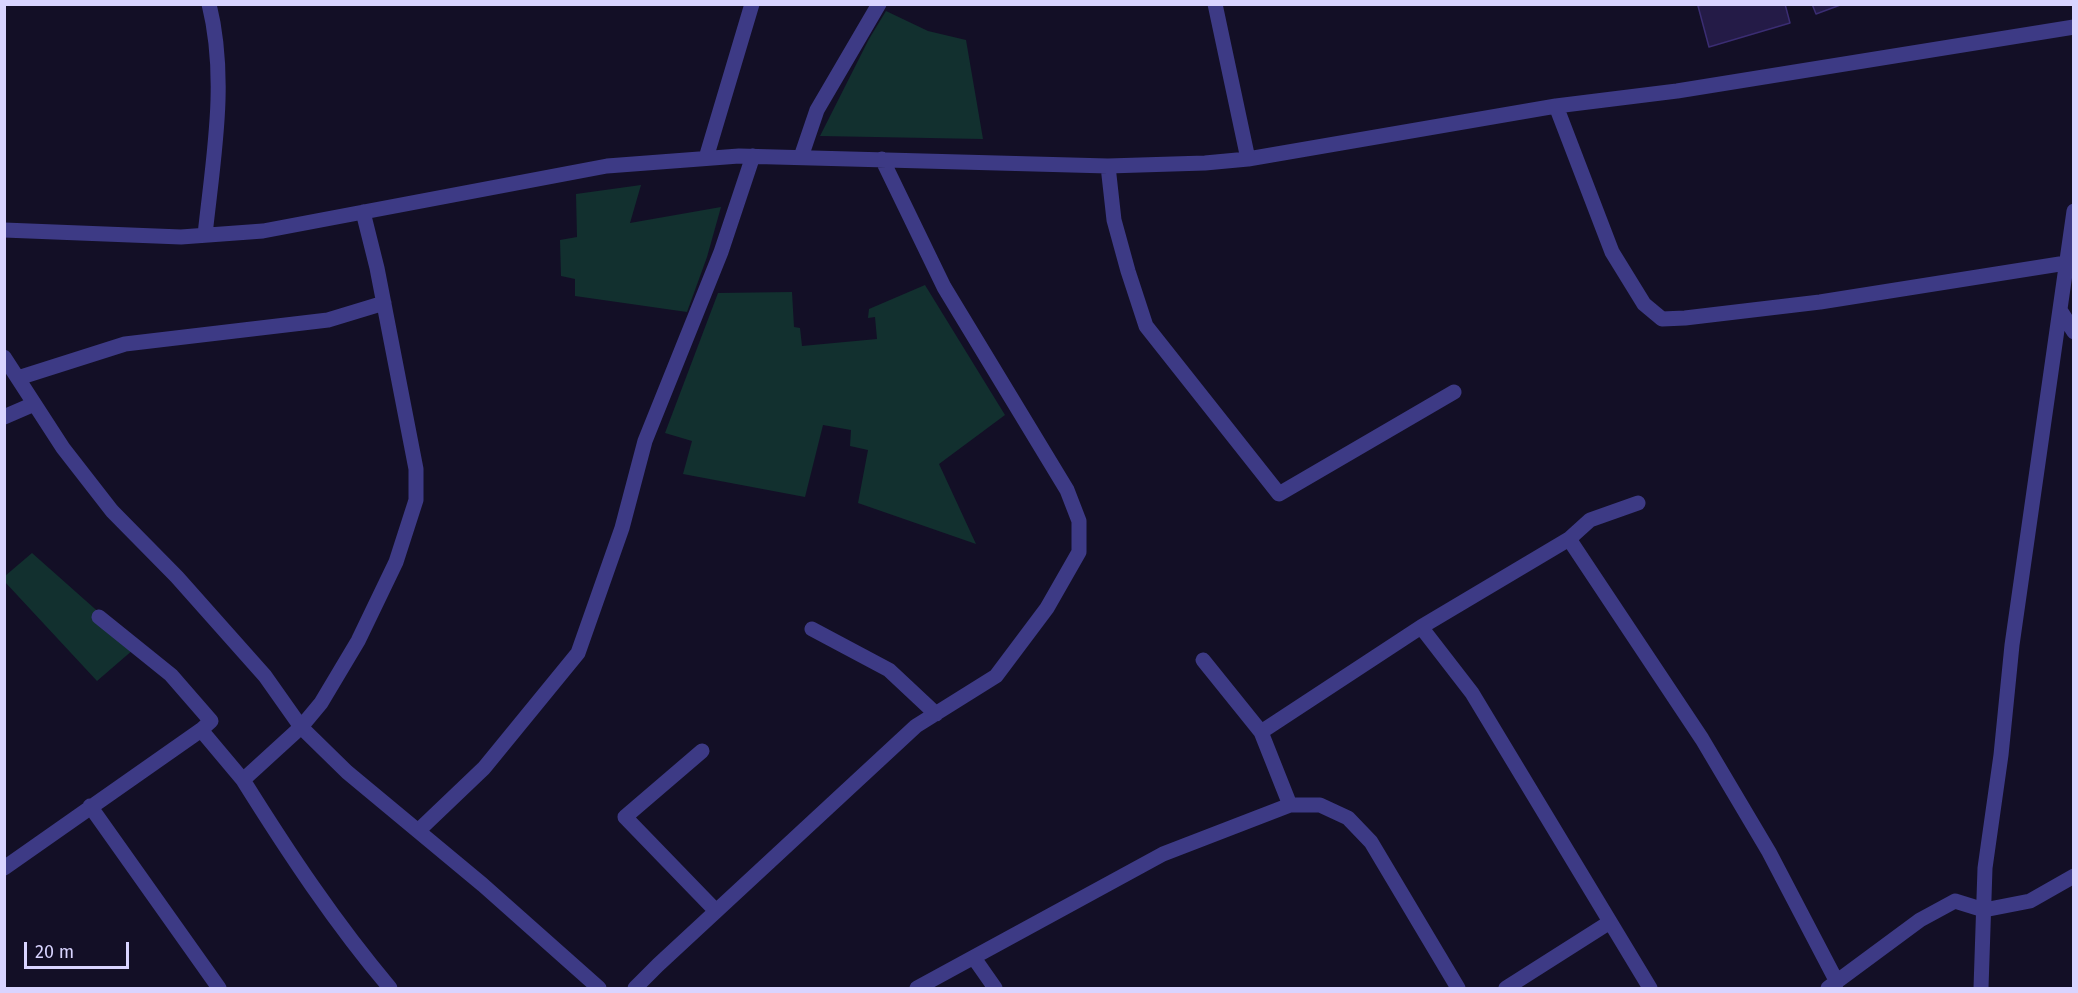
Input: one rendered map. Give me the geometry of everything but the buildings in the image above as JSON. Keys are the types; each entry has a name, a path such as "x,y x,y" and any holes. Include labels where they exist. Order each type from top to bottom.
{"street":[{"path":"205,235 219,99 216,31 209,4"},
{"path":"706,158 752,4"},
{"path":"801,157 817,110 879,4"},
{"path":"1215,4 1248,159"},
{"path":"4,230 181,237 263,231 607,166 706,158 753,156 1108,166 1205,163 1248,159 1556,106 1677,90 2073,27"},
{"path":"1556,106 1612,252 1644,304 1662,319 1820,302 2066,263"},
{"path":"418,831 484,768 579,653 622,528 645,441 721,252 753,156"},
{"path":"635,988 916,726 996,676 1047,608 1079,552 1079,521 1067,490 944,287 882,159"},
{"path":"1108,166 1114,220 1146,326 1279,494 1454,392"},
{"path":"243,780 301,727 321,703 358,641 396,562 416,500 416,469 384,303 363,212"},
{"path":"1981,988 1985,868 2001,755 2012,645 2073,217"},
{"path":"18,378 125,345 328,320 384,303"},
{"path":"2060,310 2073,332"},
{"path":"4,357 63,448 112,512 177,577 265,676 301,727 346,772 568,959 598,988"},
{"path":"4,417 34,404"},
{"path":"1261,732 1421,627 1569,539 1590,520 1638,503"},
{"path":"1569,539 1702,739 1769,852 1833,985 1920,920 1955,901 1984,910 2030,901 2073,876"},
{"path":"4,868 211,721 171,675 99,617"},
{"path":"1421,627 1472,693 1650,988"},
{"path":"812,629 889,670 936,714"},
{"path":"1203,660 1261,732 1290,805"},
{"path":"201,730 243,780 291,856 364,957 390,988"},
{"path":"702,751 625,817 716,911"},
{"path":"917,988 1163,854 1290,805 1320,805 1348,818 1371,842 1458,988"},
{"path":"90,806 219,988"},
{"path":"1506,988 1611,922"},
{"path":"974,958 995,988"}],"green space":[{"path":"886,11 928,31 966,40 983,139 820,136 869,39"},
{"path":"641,185 630,223 721,207 707,257 687,312 575,296 575,279 561,276 560,240 577,237 576,194"},
{"path":"925,285 1005,415 939,464 976,544 858,503 868,450 850,446 851,430 823,425 805,497 683,474 692,441 665,433 718,293 792,292 794,327 800,328 802,346 877,339 875,317 868,318 869,309"},
{"path":"32,553 103,616 141,643 97,681 5,582 5,576"}]}
